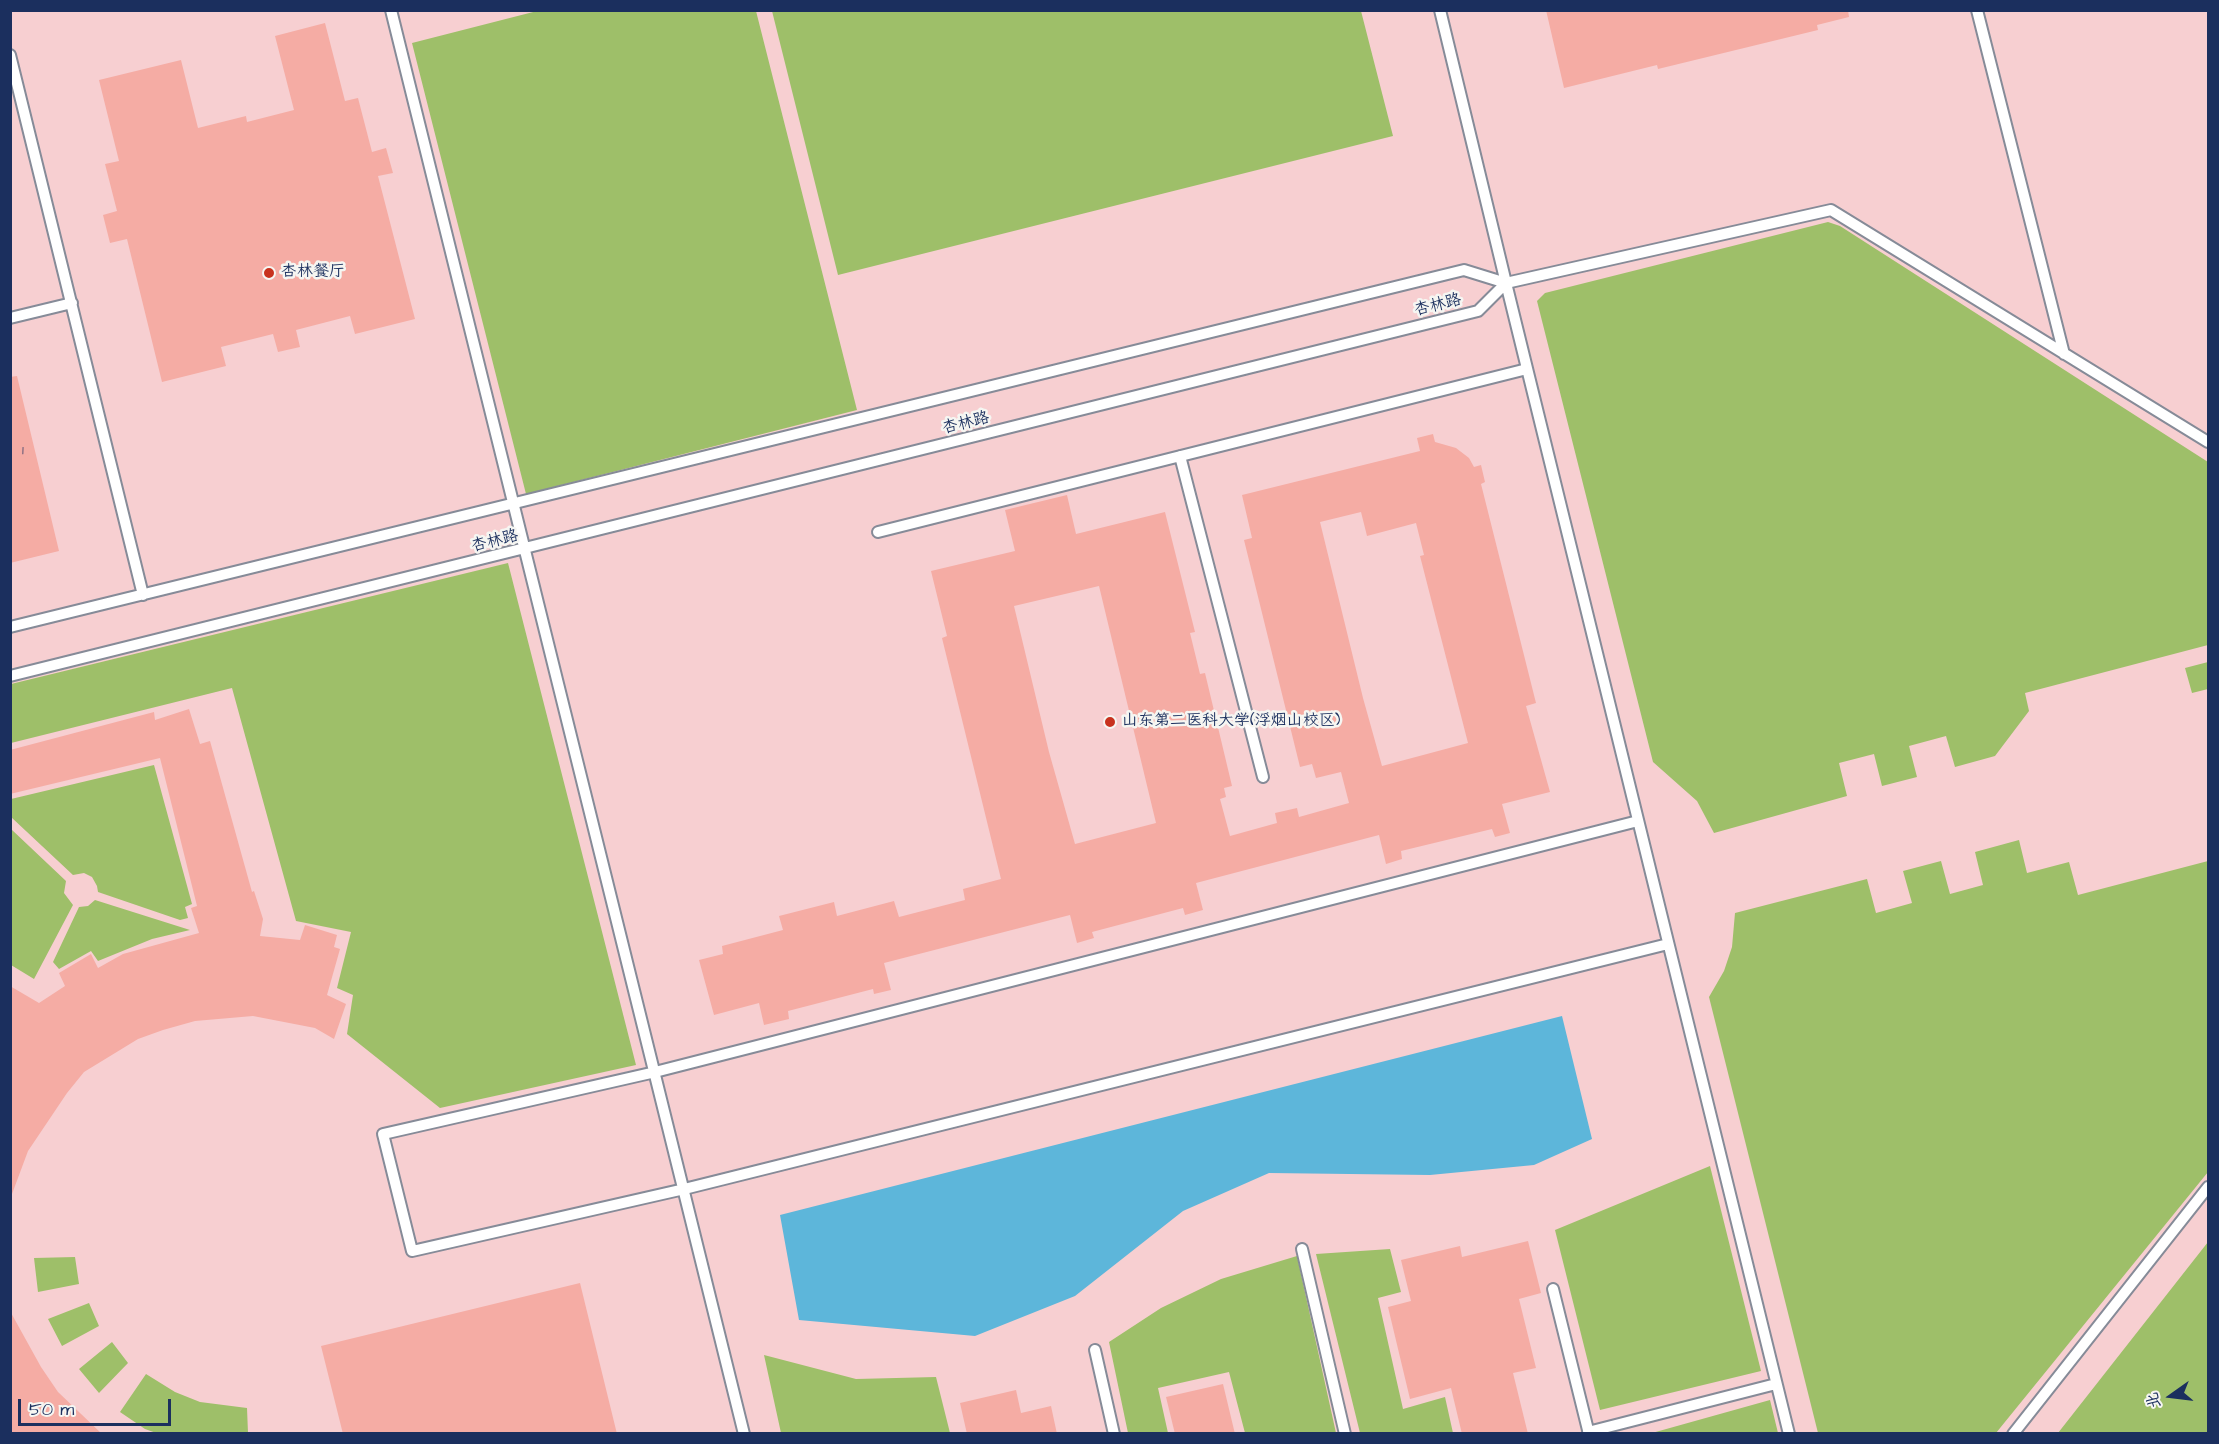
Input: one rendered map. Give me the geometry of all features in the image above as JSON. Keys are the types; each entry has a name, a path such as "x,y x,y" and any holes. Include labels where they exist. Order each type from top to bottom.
{"lane":[{"path":"392,10 744,1434"},
{"path":"1440,10 1789,1434"},
{"path":"1977,10 2064,354"},
{"path":"10,55 143,595"},
{"path":"1506,283 1831,210 2208,442"},
{"name":"杏林路","path":"10,627 1464,270 1506,283 1478,311 526,550 10,676"},
{"path":"10,318 72,303"},
{"path":"878,532 1527,369"},
{"path":"1180,456 1263,777"},
{"path":"1638,821 655,1072 383,1134 412,1251 684,1189 1668,944"},
{"path":"2013,1434 2208,1187"},
{"path":"1302,1249 1346,1434"},
{"path":"1553,1289 1589,1433 1776,1384"},
{"path":"1095,1350 1114,1434"}],"shaded area":[{"name":"山东第二医科大学(浮烟山校区)","path":"11,11 2208,11 2208,1433 11,1433"}],"green space":[{"path":"541,10 756,11 857,410 526,494 412,43"},
{"path":"772,11 1361,11 1393,136 838,275"},
{"path":"1828,222 1840,226 2208,462 2208,645 2025,693 2029,711 1995,756 1955,767 1946,736 1909,746 1917,777 1882,786 1874,754 1839,763 1847,796 1714,833 1697,801 1653,762 1537,301 1545,293"},
{"path":"508,563 636,1065 440,1108 347,1034 353,995 337,988 351,932 296,921 232,688 11,743 11,684"},
{"path":"2208,662 2208,689 2192,693 2185,668"},
{"path":"154,765 192,904 185,907 188,918 180,920 98,892 92,877 84,873 73,875 11,817 11,799"},
{"path":"11,829 66,881 64,893 73,905 34,979 11,965"},
{"path":"2019,840 2027,873 2069,862 2078,895 2208,861 2208,1172 1996,1433 1818,1433 1709,997 1724,971 1732,947 1735,913 1867,879 1876,913 1912,903 1903,871 1941,861 1950,894 1983,885 1975,852"},
{"path":"95,900 190,930 152,939 98,961 91,951 59,969 53,962 79,907 88,906"},
{"path":"1710,1166 1761,1371 1600,1410 1555,1230"},
{"path":"2208,1242 2208,1433 2058,1433"},
{"path":"1390,1249 1401,1292 1378,1298 1403,1409 1445,1397 1453,1433 1360,1433 1316,1254"},
{"path":"1297,1256 1336,1433 1245,1433 1229,1372 1158,1388 1168,1433 1128,1433 1109,1342 1161,1308 1221,1279"},
{"path":"75,1257 79,1284 38,1292 34,1258"},
{"path":"89,1303 99,1326 62,1346 48,1319"},
{"path":"112,1342 128,1363 99,1393 79,1369"},
{"path":"764,1355 856,1379 936,1377 950,1433 781,1433"},
{"path":"146,1374 175,1392 200,1402 247,1408 248,1433 159,1434 145,1429 120,1412"},
{"path":"1770,1400 1778,1433 1652,1433"}],"water":[{"path":"1562,1016 1592,1139 1534,1165 1430,1175 1269,1173 1183,1211 1075,1296 975,1336 799,1320 780,1215"}],"building":[{"path":"1546,10 1848,10 1849,17 1817,25 1818,30 1658,69 1657,65 1564,88"},
{"name":"杏林餐厅","path":"325,23 345,101 358,98 372,152 386,148 393,173 378,176 415,319 355,334 350,316 296,330 300,347 278,352 273,334 221,347 226,366 162,382 127,239 110,243 103,215 117,211 105,164 119,161 99,80 181,60 198,128 246,116 247,122 294,110 275,36"},
{"path":"17,376 59,551 10,563 10,377"},
{"path":"1433,434 1435,442 1456,448 1469,458 1474,467 1481,465 1485,482 1481,484 1536,703 1526,706 1550,792 1502,804 1510,833 1495,837 1492,829 1401,851 1402,859 1386,864 1379,835 1196,883 1203,910 1185,915 1183,908 1092,932 1094,938 1077,943 1070,915 884,963 891,990 874,994 873,989 788,1011 789,1019 764,1025 759,1003 714,1015 699,960 723,954 722,946 783,930 779,916 834,902 837,916 894,901 899,917 965,900 963,889 1001,879 942,638 947,636 931,571 1015,551 1005,510 1067,495 1076,534 1165,512 1195,632 1190,633 1200,674 1205,673 1232,786 1224,788 1226,797 1220,799 1230,836 1277,823 1275,813 1297,808 1299,817 1349,803 1341,772 1316,778 1312,764 1300,767 1244,540 1252,538 1242,495 1420,451 1417,438","holes":["1361,512 1367,536 1416,523 1424,555 1420,556 1468,743 1382,766 1320,522","1099,586 1156,823 1075,844 1049,752 1014,606"]},
{"path":"189,709 200,744 210,741 252,892 254,891 263,919 260,936 300,940 305,925 337,935 334,947 340,949 327,995 346,1004 334,1039 315,1028 253,1016 195,1021 138,1039 84,1072 28,1151 12,1194 10,1194 10,986 39,1003 65,986 59,973 91,954 98,968 123,954 199,933 191,908 197,906 160,758 10,794 10,750 154,712 155,720"},
{"path":"1528,1241 1541,1293 1519,1299 1536,1368 1513,1373 1528,1434 1462,1434 1451,1388 1410,1399 1388,1307 1411,1301 1401,1260 1460,1246 1462,1257"},
{"path":"580,1283 617,1434 343,1434 321,1346"},
{"path":"10,1311 41,1367 58,1392 102,1434 10,1434"},
{"path":"1223,1384 1235,1434 1175,1434 1166,1397"},
{"path":"1016,1390 1021,1413 1051,1406 1057,1434 967,1434 960,1403"}],"place":[{"name":"杏林餐厅","path":"269,273"},
{"name":"山东第二医科大学(浮烟山校区)","path":"1110,722"}]}
